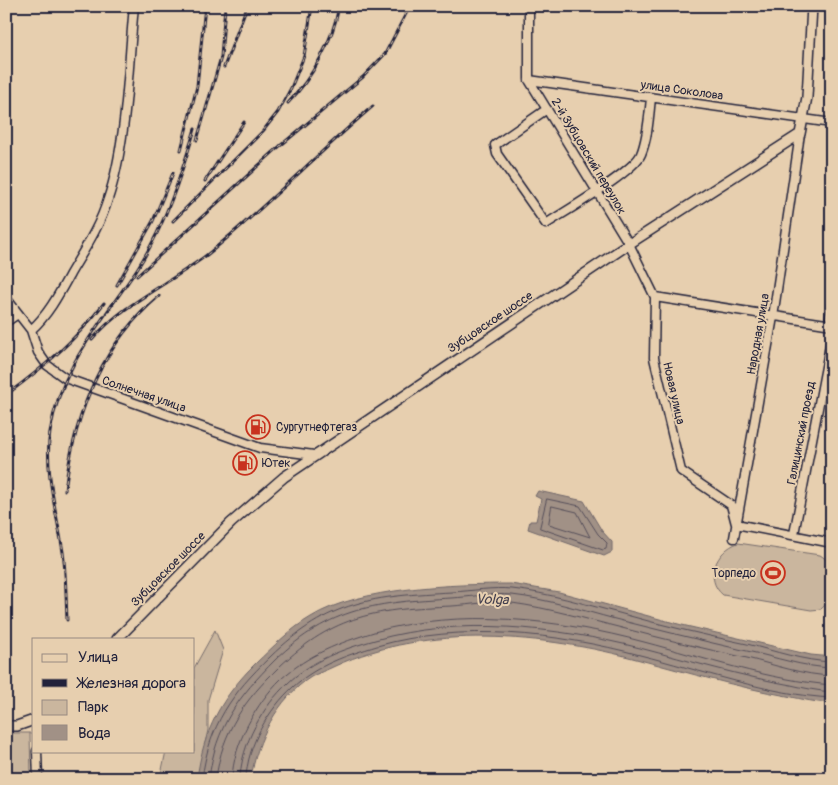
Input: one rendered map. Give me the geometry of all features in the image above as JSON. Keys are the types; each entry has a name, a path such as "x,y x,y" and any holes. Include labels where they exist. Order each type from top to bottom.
{"main road":[{"path":"800,134 807,97 812,6"},
{"name":"Зубцовское шоссе","path":"118,638 231,524 284,477 629,244 800,134"},
{"path":"6,726 17,726 32,721"}],"street":[{"path":"31,330 45,315 64,285 88,243 108,202 118,160 134,6"},
{"path":"529,6 529,80"},
{"name":"улица Соколова","path":"529,80 832,123"},
{"name":"2-й Зубцовский переулок","path":"529,80 629,244"},
{"path":"547,109 494,145 497,154 546,224 598,192 640,157 645,139 651,98"},
{"name":"Народная улица","path":"734,538 773,317 800,134"},
{"name":"Новая улица","path":"629,244 655,297 654,358 680,471 731,505 736,524"},
{"path":"655,297 773,317 832,324 832,306"},
{"name":"Солнечная улица","path":"6,298 31,330 38,352 47,365 64,378 260,448 314,455"},
{"path":"6,322 18,314"},
{"name":"Галицинский проезд","path":"794,534 832,335"},
{"path":"736,524 832,543"},
{"path":"37,752 38,779"}],"green space":[{"name":"Торпедо","path":"738,543 820,555 829,563 831,568 833,579 832,599 821,609 811,610 723,595 714,581 713,573 715,566 724,552"},
{"path":"215,630 223,650 208,700 208,730 197,779 160,779 166,752 195,752 195,666"},
{"path":"6,733 30,733 31,779 6,779"}],"water":[{"path":"538,491 584,501 602,531 612,542 612,552 604,556 528,529 530,521 536,521 541,499 535,496"},
{"name":"Volga","path":"511,584 559,592 682,625 811,655 832,657 832,703 810,701 713,680 603,651 565,644 526,639 447,638 408,643 371,652 311,677 288,696 270,722 258,750 251,779 197,779 209,730 233,688 282,638 311,617 331,607 381,593 463,585"}],"railway":[{"path":"181,150 197,86 205,6"},
{"path":"197,140 221,57 225,6"},
{"path":"224,67 247,6"},
{"path":"173,221 263,131 278,112 291,88 304,56 312,6"},
{"path":"288,103 313,71 327,45 339,6"},
{"path":"137,276 280,146 363,77 385,54 410,6"},
{"path":"92,340 118,315 208,254 373,106"},
{"path":"205,181 244,122"},
{"path":"67,620 64,560 52,492 49,461 50,432 55,409 63,387 84,346 137,269 156,236 164,219 195,129"},
{"path":"117,285 153,221 173,173"},
{"path":"65,490 69,462 83,409 106,359 139,315 159,296"},
{"path":"6,395 58,353 104,303"}],"place":[{"name":"Сургутнефтегаз","path":"258,427"},
{"name":"Ютек","path":"245,463"},
{"name":"Торпедо","path":"773,573"}]}
